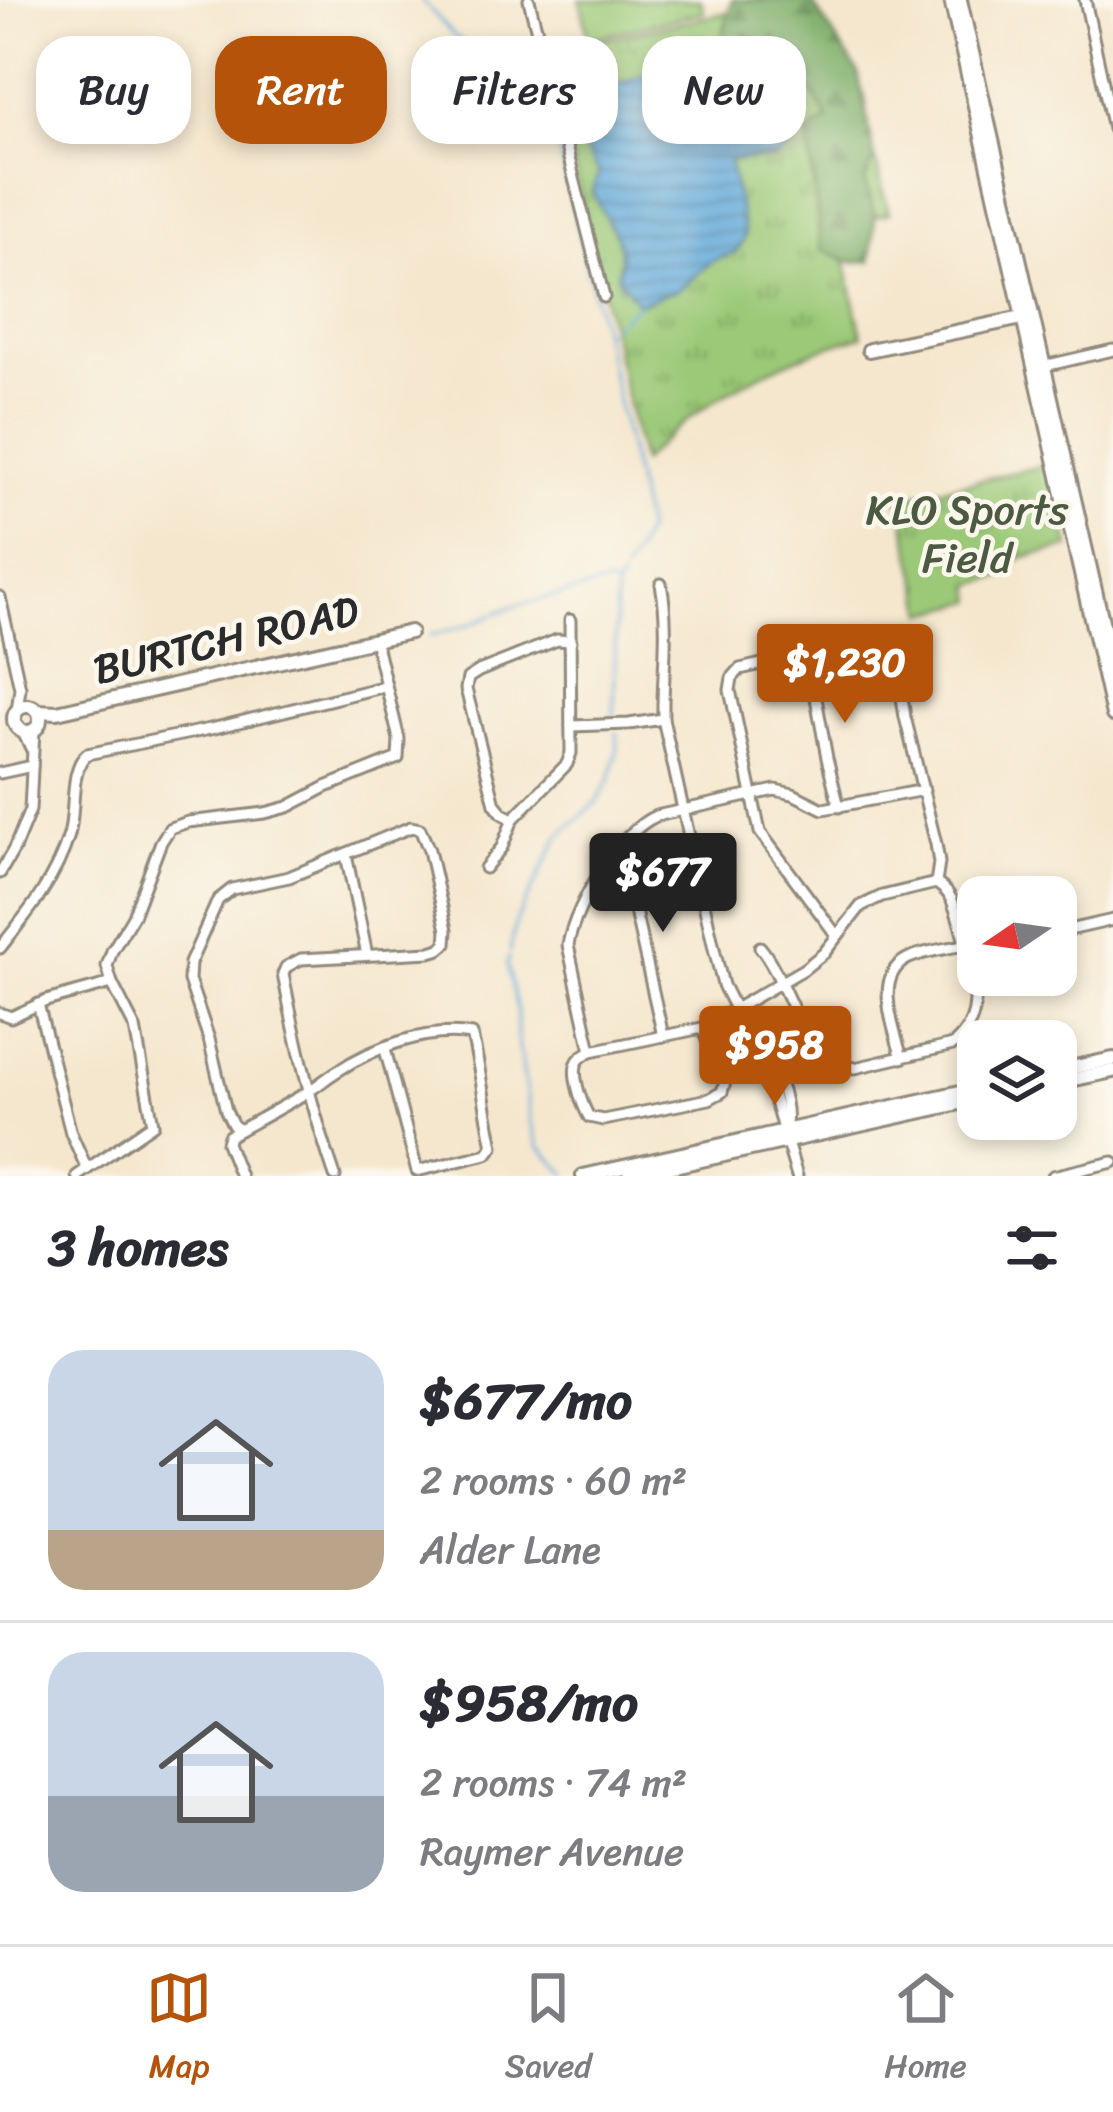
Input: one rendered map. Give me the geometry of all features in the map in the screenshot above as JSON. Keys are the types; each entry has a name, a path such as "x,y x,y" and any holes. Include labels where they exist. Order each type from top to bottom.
{"main road":[{"path":"951,0 1044,366 1113,669"},
{"path":"960,0 1113,715"},
{"path":"869,350 1028,317"},
{"name":"BURTCH ROAD","path":"0,724 410,632"},
{"path":"1077,1067 1113,1059"},
{"path":"1077,1079 1113,1071"},
{"path":"628,1176 957,1093"},
{"path":"583,1176 957,1103"}],"street":[{"path":"529,0 604,297"},
{"path":"1085,0 1113,129"},
{"path":"1044,366 1113,350"},
{"path":"662,584 667,613 663,719 719,969 736,1010 777,1078 796,1176"},
{"path":"0,597 32,750 29,810 0,873"},
{"path":"485,868 502,848 513,819 567,764 571,753 570,620"},
{"path":"837,936 760,832 730,691 740,669 874,638 888,640 895,652 939,863 936,883"},
{"path":"38,1004 82,1173 153,1124 135,1028 107,966 133,916 161,842 170,827 288,807 398,758 399,740 376,640"},
{"path":"513,819 495,804 466,689 469,678 557,640 571,641"},
{"path":"808,654 839,807"},
{"path":"0,948 45,890 59,861 69,833 77,764 87,754 386,686"},
{"path":"572,726 663,719"},
{"path":"0,773 32,766"},
{"path":"591,1051 568,945 571,929 598,873 644,820 775,790 824,809 924,790"},
{"path":"240,1130 226,1111 189,980 190,963 218,900 232,889 289,877 411,827 420,829 429,850 446,944 440,950 302,959 286,967 283,974 317,1125 335,1176"},
{"path":"615,853 626,871 663,1036"},
{"path":"346,855 368,955"},
{"path":"702,1028 725,1082 722,1092 709,1099 603,1120 589,1117 575,1067 591,1051 702,1028 736,1010 824,953 861,906 882,896 936,883 946,890 957,917"},
{"path":"1077,928 1113,920"},
{"path":"760,946 813,1044 825,1059 839,1066 855,1068 953,1045 973,1017 974,996"},
{"path":"902,1058 888,1002 894,972 904,960 957,947"},
{"path":"0,1013 11,1017 38,1004 112,983"},
{"path":"240,1176 227,1143 229,1136 338,1070 385,1049 419,1038 462,1034 472,1035 480,1061 493,1146 487,1154 417,1173 385,1049"},
{"path":"1053,1176 1113,1162"}],"green space":[{"path":"580,0 701,0 704,12 588,36"},
{"path":"732,0 810,0 858,72 875,158 865,180 875,217 871,261 850,262 821,250 808,134 828,119 806,85 806,36 722,36"},
{"path":"784,0 855,72 865,98 889,213 837,225 862,336 742,384 690,418 641,462 569,144 618,144 618,37"},
{"name":"KLO Sports Field","path":"1051,464 1070,547 1020,558 1004,576 972,585 975,601 926,613 899,498"}],"water":[{"path":"642,76 642,144 792,144 775,159 729,160 745,235 738,251 711,262 680,289 638,304 617,276 619,245 593,192 599,172 584,144 618,144 618,84"}],"waterway":[{"path":"422,0 454,36"},
{"path":"557,144 603,332"},
{"path":"620,319 638,304"},
{"path":"606,330 634,475"},
{"path":"624,572 646,532 635,479"},
{"path":"614,718 616,588 621,579"},
{"path":"431,635 514,606 607,584 616,588"},
{"path":"510,951 516,922 559,836 597,802 610,779 617,732"},
{"path":"509,957 531,1122 539,1146 567,1174"}]}
